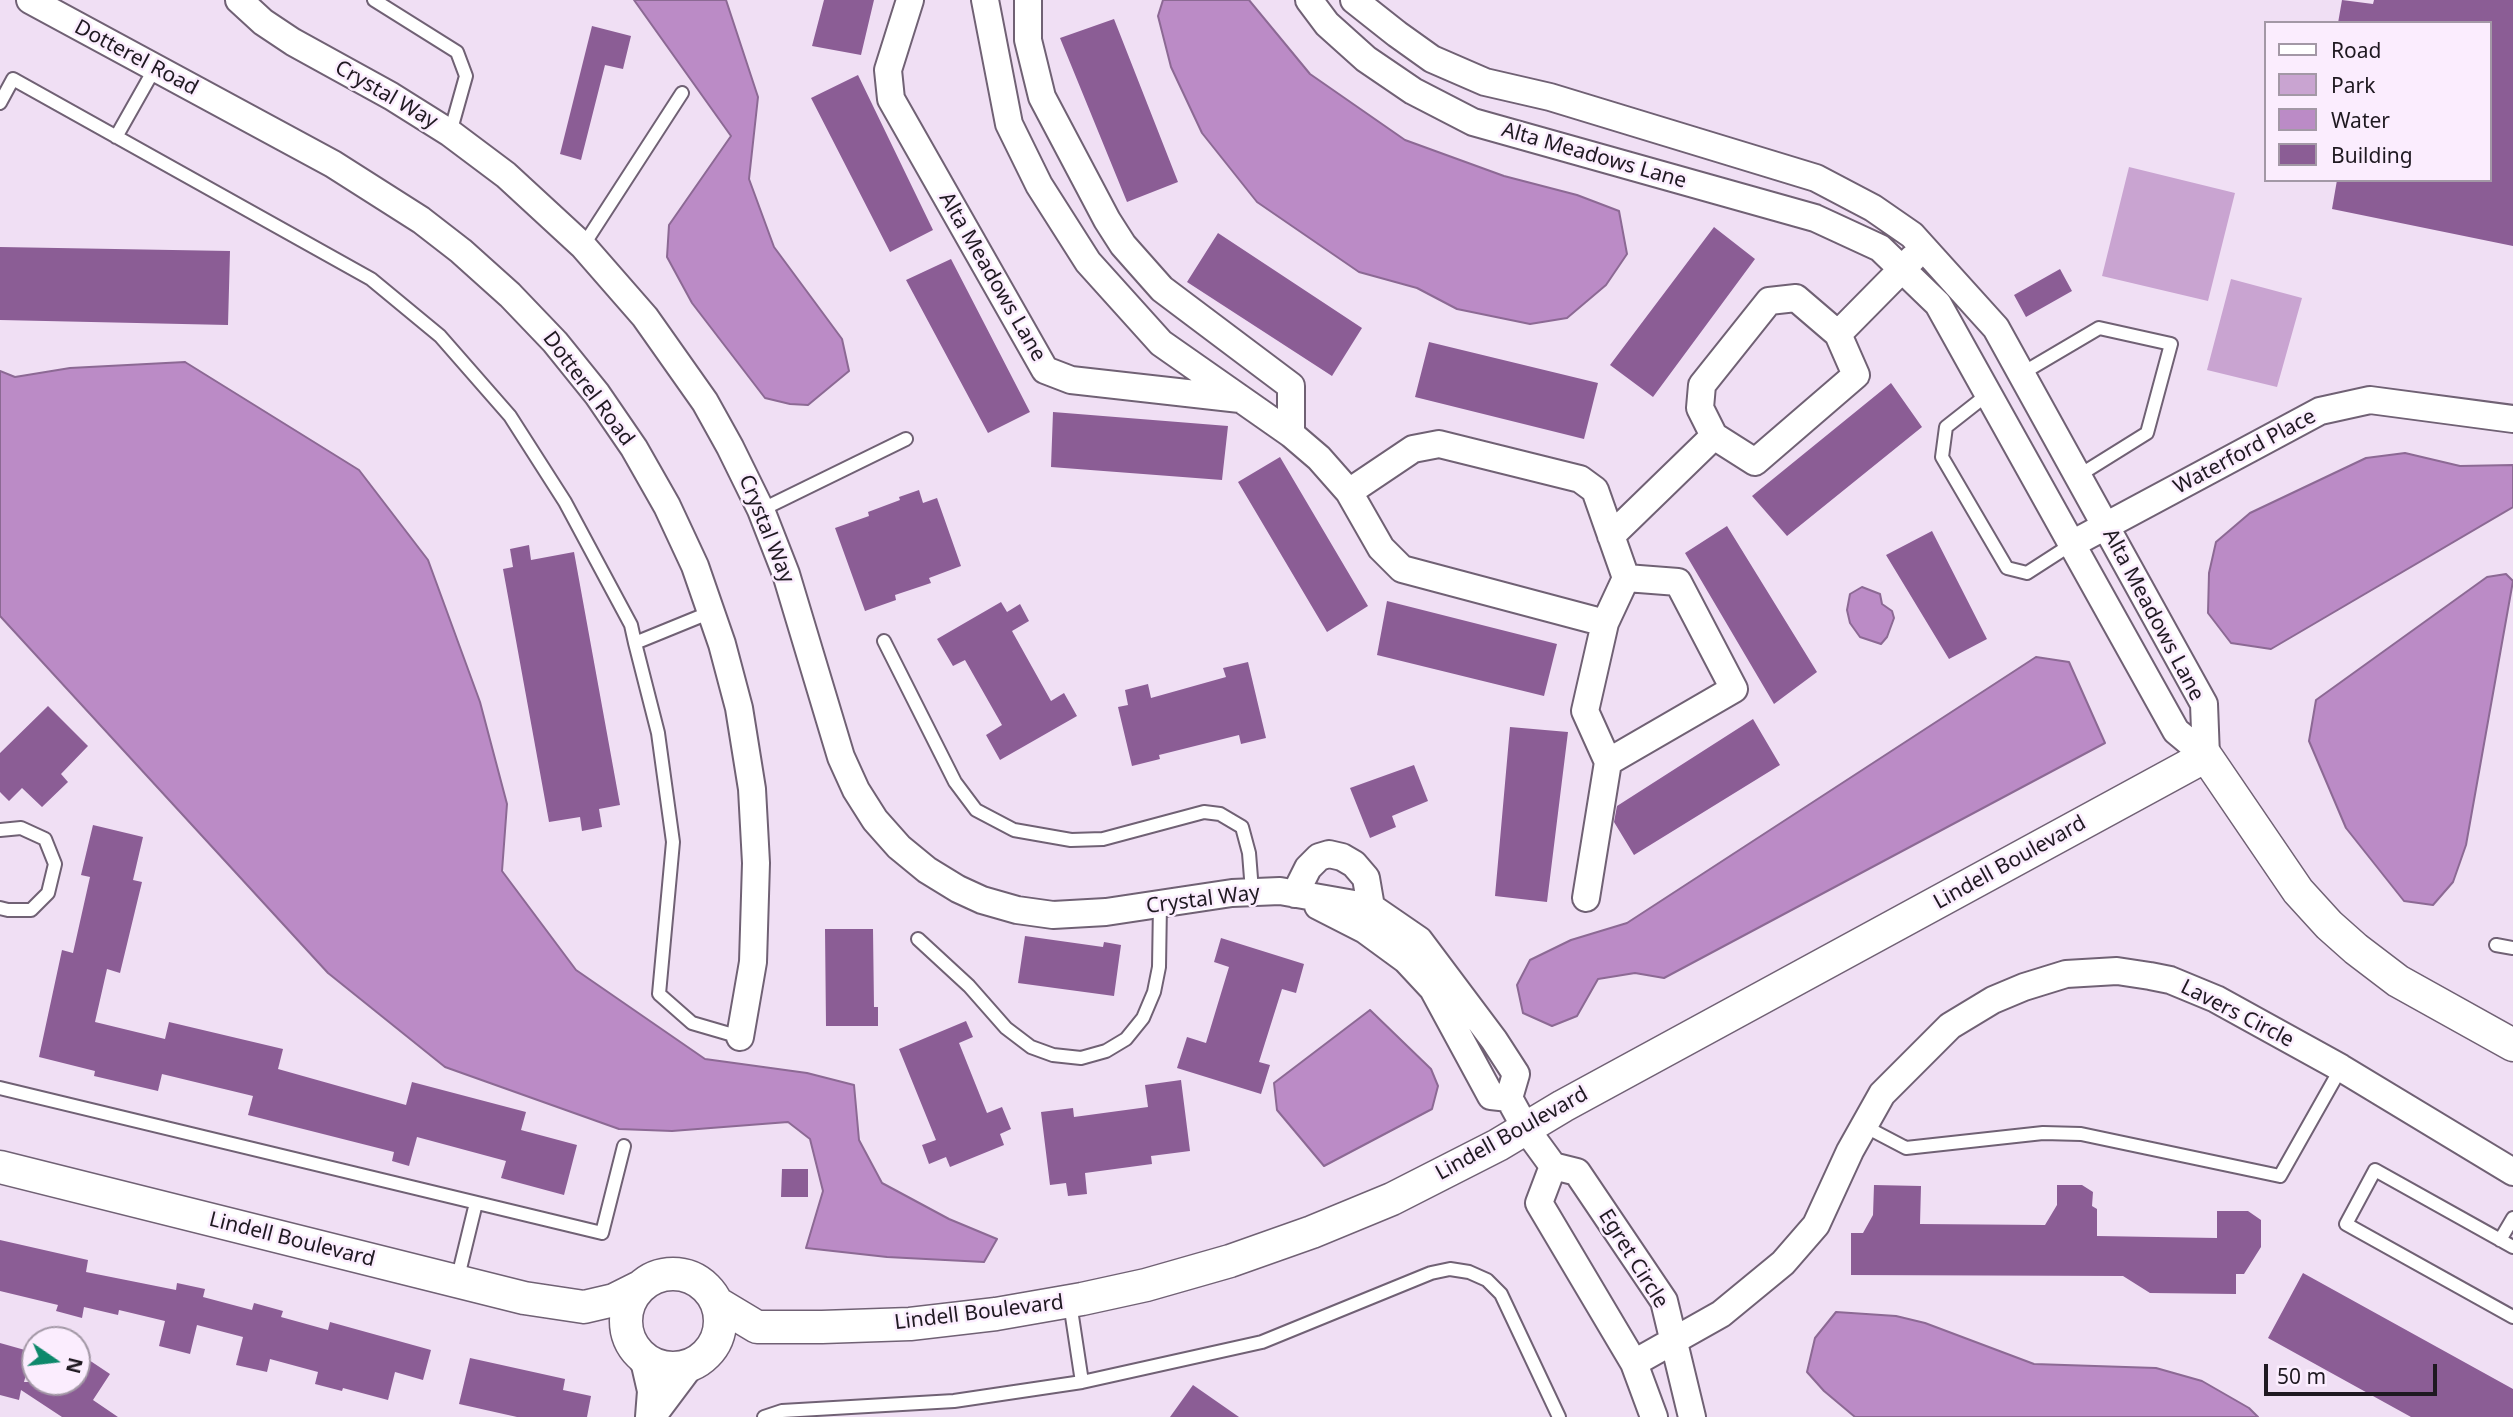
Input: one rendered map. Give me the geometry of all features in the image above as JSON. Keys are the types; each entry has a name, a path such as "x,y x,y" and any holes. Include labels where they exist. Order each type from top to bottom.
{"street":[{"name":"Dotterel Road","path":"30,0 366,184 451,243 510,295 555,342 597,394 634,449 673,518 695,566 723,644 739,708 752,789 757,863 753,962 740,1037"},
{"name":"Crystal Way","path":"239,0 263,22 293,42 391,96 450,133 506,175 583,246 645,317 676,358 730,447 761,510 786,574 841,757 862,800 875,820 899,847 927,870 958,889 982,900 1017,910 1071,916 1252,891 1280,891 1371,907 1419,940 1494,1040 1516,1074 1509,1098 1527,1129"},
{"name":"Alta Meadows Lane","path":"910,0 888,70 891,99 1045,370 1071,380 1242,400"},
{"name":"Alta Meadows Lane","path":"985,0 1009,124 1039,185 1088,262 1161,343 1291,434 1319,458 1349,492 1381,548 1402,569 1605,623"},
{"path":"1028,0 1028,40 1042,97 1107,220 1123,245 1162,289 1291,386 1291,434"},
{"name":"Alta Meadows Lane","path":"1309,0 1327,24 1366,59 1413,91 1474,122 1815,218 1880,248 1938,304 2176,731 2206,756"},
{"name":"Alta Meadows Lane","path":"1354,0 1432,59 1485,82 1549,97 1638,125 1686,121 1722,132 1737,155 1816,178 1873,208 1912,235 1996,328 2204,704 2206,756"},
{"path":"1724,193 1737,155"},
{"path":"1838,334 1923,247"},
{"path":"1796,298 1838,334 1856,374 1755,462 1714,436 1700,408 1702,386 1769,301 1796,298"},
{"name":"Waterford Place","path":"2072,544 2320,411 2370,400 2513,419"},
{"path":"1611,536 1714,436"},
{"path":"1349,492 1413,449 1439,444 1580,479 1595,490 1626,578 1605,623 1585,711 1608,762 1586,898"},
{"path":"1608,762 1734,689 1678,582 1626,578"},
{"path":"2206,756 2298,891 2329,925 2399,981 2513,1045"},
{"name":"Lindell Boulevard","path":"698,1360 757,1327 910,1324 1070,1302 1146,1285 1230,1261 1312,1233 1392,1199 1527,1129 1575,1100 2206,756"},
{"path":"1295,894 1308,868 1319,857 1329,854 1354,864 1366,878 1371,907"},
{"name":"Crystal Way","path":"1295,894 1365,930 1406,960 1433,989 1491,1096 1509,1098"},
{"name":"Lavers Circle","path":"1634,1363 1721,1314 1783,1263 1816,1225 1850,1151 1882,1094 1950,1026 1993,1000 2066,974 2117,971 2170,980 2216,999 2341,1068 2513,1172"},
{"name":"Egret Circle","path":"1527,1129 1553,1166 1577,1172 1664,1301 1692,1417"},
{"path":"1553,1166 1539,1203 1634,1363 1654,1417"},
{"name":"Lindell Boulevard","path":"0,1167 524,1298 584,1307 614,1300 640,1287"},
{"path":"674,1273 692,1277 707,1288 717,1303 721,1322 717,1340 651,1417 651,1391 645,1365 634,1347 625,1321 629,1302 640,1287 655,1276 674,1273"},
{"path":"717,1303 757,1327"},
{"name":"Lindell Boulevard","path":"584,1307 634,1347"},
{"path":"634,1347 654,1365 672,1369 698,1360"}],"lane":[{"path":"374,0 457,52 466,76 450,133"},
{"path":"116,137 155,68"},
{"path":"0,103 13,79 371,279 440,336 510,416 565,502 631,625 658,733 673,842 660,995 692,1023 740,1037"},
{"path":"583,246 681,93"},
{"path":"2021,374 2099,328 2171,344 2147,433 2078,476"},
{"path":"1988,394 1945,427 1942,457 2007,568 2027,573 2072,544"},
{"path":"761,510 906,439"},
{"path":"635,643 711,612"},
{"path":"884,641 955,782 976,810 1014,830 1071,840 1103,839 1204,812 1220,814 1242,827 1249,853 1252,891"},
{"path":"0,830 21,828 45,839 55,864 48,893 31,910 0,908"},
{"path":"918,939 969,986 1006,1028 1031,1047 1053,1055 1081,1058 1106,1051 1126,1039 1143,1018 1154,992 1159,967 1160,904"},
{"path":"2497,945 2513,948"},
{"path":"1864,1126 1906,1148 2043,1133 2081,1134 2280,1176 2341,1068"},
{"path":"0,1088 602,1233 624,1146"},
{"path":"2513,1247 2375,1170 2346,1224 2513,1317"},
{"path":"457,1282 476,1203"},
{"path":"2500,1240 2513,1218"},
{"path":"764,1417 782,1411 954,1401 1082,1382 1262,1342 1431,1273 1450,1269 1469,1272 1487,1280 1501,1294 1559,1417"},
{"path":"1070,1302 1082,1382"}],"green space":[{"path":"2129,167 2235,193 2208,301 2102,276"},
{"path":"2231,279 2302,298 2277,387 2207,370"}],"water":[{"path":"634,0 726,0 758,97 749,179 774,247 842,339 849,371 808,405 765,398 692,303 667,257 669,225 731,136"},
{"path":"1163,0 1249,0 1310,74 1405,140 1504,176 1577,195 1619,211 1627,254 1606,285 1567,318 1530,324 1457,309 1417,288 1359,272 1257,202 1202,133 1171,67 1158,16"},
{"path":"185,362 359,470 428,560 480,702 507,804 502,871 576,970 705,1059 807,1073 854,1085 859,1140 882,1183 949,1219 997,1239 984,1262 887,1257 806,1248 823,1191 810,1139 788,1122 672,1131 619,1129 445,1067 328,973 0,616 0,371 15,377 70,368"},
{"path":"2405,453 2460,466 2513,465 2513,507 2271,649 2231,643 2208,613 2209,573 2216,542 2250,513 2366,458"},
{"path":"2506,574 2513,581 2466,845 2453,882 2433,905 2404,901 2346,828 2309,741 2316,700 2487,577"},
{"path":"1862,587 1880,594 1882,604 1892,611 1894,618 1887,637 1881,644 1860,637 1850,623 1847,610 1850,594"},
{"path":"2036,657 2069,662 2105,743 1664,978 1635,973 1598,979 1577,1016 1552,1026 1523,1013 1517,985 1530,960 1571,940 1627,923"},
{"path":"1370,1010 1431,1069 1438,1086 1432,1109 1324,1166 1277,1110 1274,1083"},
{"path":"1836,1312 1896,1316 1925,1323 2034,1364 2156,1368 2202,1381 2249,1408 2258,1417 1855,1417 1824,1391 1807,1372 1815,1338"}],"building":[{"path":"824,0 874,0 861,55 812,46"},
{"path":"2342,0 2373,4 2374,0 2513,0 2513,246 2332,209 2337,182 2492,182 2492,21 2338,21"},
{"path":"1114,19 1178,182 1127,202 1060,38"},
{"path":"592,26 631,36 623,69 605,65 581,160 560,154"},
{"path":"858,75 933,230 890,252 811,98"},
{"path":"1714,227 1755,259 1653,397 1610,365"},
{"path":"1218,233 1362,328 1332,376 1187,282"},
{"path":"0,247 230,251 228,325 0,320"},
{"path":"951,259 1030,412 988,433 906,280"},
{"path":"2060,269 2072,291 2026,317 2014,295"},
{"path":"1429,342 1598,383 1584,439 1415,397"},
{"path":"1891,383 1922,427 1787,536 1752,496"},
{"path":"1053,412 1228,426 1222,480 1051,467"},
{"path":"1280,457 1368,606 1327,632 1238,482"},
{"path":"919,490 923,503 937,498 961,566 929,578 931,583 895,595 896,600 865,611 835,528 869,516 868,512"},
{"path":"1727,526 1817,672 1774,704 1685,553"},
{"path":"1932,531 1987,639 1949,659 1886,555"},
{"path":"529,545 531,560 574,552 620,805 599,809 602,827 582,831 580,817 549,822 503,569 513,567 510,549"},
{"path":"1387,601 1557,644 1544,696 1377,655"},
{"path":"1001,602 1007,612 1020,604 1029,621 1012,631 1051,701 1064,693 1077,716 1000,760 986,735 1002,725 965,660 953,666 937,639"},
{"path":"1248,662 1266,738 1241,744 1239,735 1159,755 1160,759 1132,766 1118,707 1128,705 1125,690 1148,684 1151,698 1226,677 1223,668"},
{"path":"48,706 88,746 61,774 68,782 42,807 22,788 9,801 0,792 0,753"},
{"path":"1753,719 1780,765 1634,855 1614,822 1617,806"},
{"path":"1510,727 1568,732 1547,902 1495,896"},
{"path":"1414,765 1428,801 1392,816 1396,827 1370,838 1350,788"},
{"path":"93,825 143,837 133,880 142,882 120,973 107,969 95,1022 165,1039 169,1022 283,1049 278,1069 406,1105 412,1082 526,1112 521,1130 577,1145 564,1195 501,1178 506,1161 417,1137 409,1166 392,1161 394,1152 248,1115 253,1096 162,1074 158,1091 94,1076 95,1071 39,1057 62,950 73,953 90,877 81,875"},
{"path":"825,929 873,929 874,1007 878,1007 878,1026 826,1026"},
{"path":"1025,936 1103,947 1104,942 1121,945 1114,996 1018,983"},
{"path":"1221,938 1304,964 1296,993 1282,989 1259,1062 1270,1065 1261,1094 1177,1068 1187,1037 1206,1043 1229,967 1214,962"},
{"path":"966,1021 973,1037 959,1043 987,1113 1002,1107 1011,1129 1000,1134 1004,1145 950,1167 946,1157 929,1164 922,1145 936,1140 899,1049"},
{"path":"1181,1080 1190,1151 1151,1156 1152,1164 1085,1173 1087,1194 1068,1196 1066,1183 1050,1185 1041,1112 1073,1108 1074,1117 1148,1107 1145,1085"},
{"path":"782,1169 808,1169 808,1197 781,1197"},
{"path":"1874,1185 1921,1186 1920,1224 2045,1225 2057,1205 2057,1185 2082,1185 2093,1192 2092,1206 2097,1209 2097,1236 2217,1238 2217,1211 2248,1211 2261,1220 2261,1247 2244,1274 2236,1274 2236,1294 2150,1293 2123,1276 1851,1275 1851,1233 1863,1233 1873,1215"},
{"path":"0,1240 88,1260 86,1272 176,1290 177,1283 205,1289 203,1297 252,1310 254,1303 283,1311 281,1317 328,1330 330,1322 431,1350 423,1380 395,1372 388,1400 343,1388 342,1391 315,1384 318,1372 270,1359 267,1372 236,1365 243,1337 197,1325 190,1354 159,1346 165,1321 119,1310 118,1315 84,1307 82,1318 56,1311 58,1305 0,1291"},
{"path":"2303,1273 2513,1389 2513,1417 2411,1417 2268,1338"},
{"path":"0,1343 21,1349 21,1390 19,1400 0,1395"},
{"path":"470,1358 565,1379 563,1390 591,1396 587,1417 517,1417 459,1404"},
{"path":"91,1361 110,1374 93,1400 118,1417 62,1417 30,1396 91,1396"},
{"path":"1193,1385 1239,1417 1170,1417"}]}
